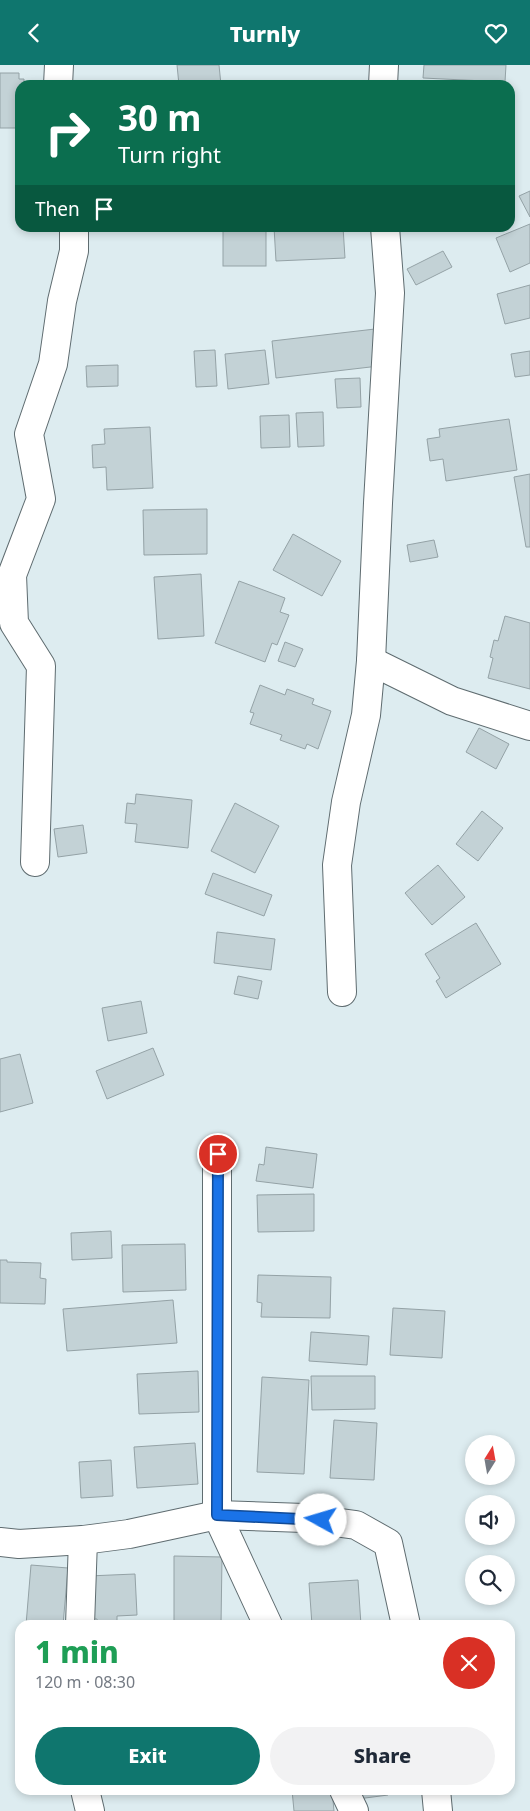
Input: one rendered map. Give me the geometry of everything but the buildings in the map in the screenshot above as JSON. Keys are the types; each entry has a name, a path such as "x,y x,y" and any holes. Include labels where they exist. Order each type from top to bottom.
{"street":[{"path":"58,80 59,65"},
{"path":"383,80 384,65"},
{"path":"35,862 41,666 14,623 12,575 41,499 30,434 52,364 62,301 74,251 74,232"},
{"path":"342,992 337,865 346,802 366,715 371,661 390,293 385,232"},
{"path":"371,661 452,701 530,727"},
{"path":"218,1154 217,1515 266,1620"},
{"path":"0,1543 19,1544 83,1540 129,1534 217,1515 304,1518 356,1525 388,1543 405,1620"},
{"path":"80,1620 83,1540"},
{"path":"86,1795 90,1811"},
{"path":"346,1795 354,1811"},
{"path":"436,1795 438,1811"}],"route":[{"path":"218,1154 217,1515 321,1520"}]}
